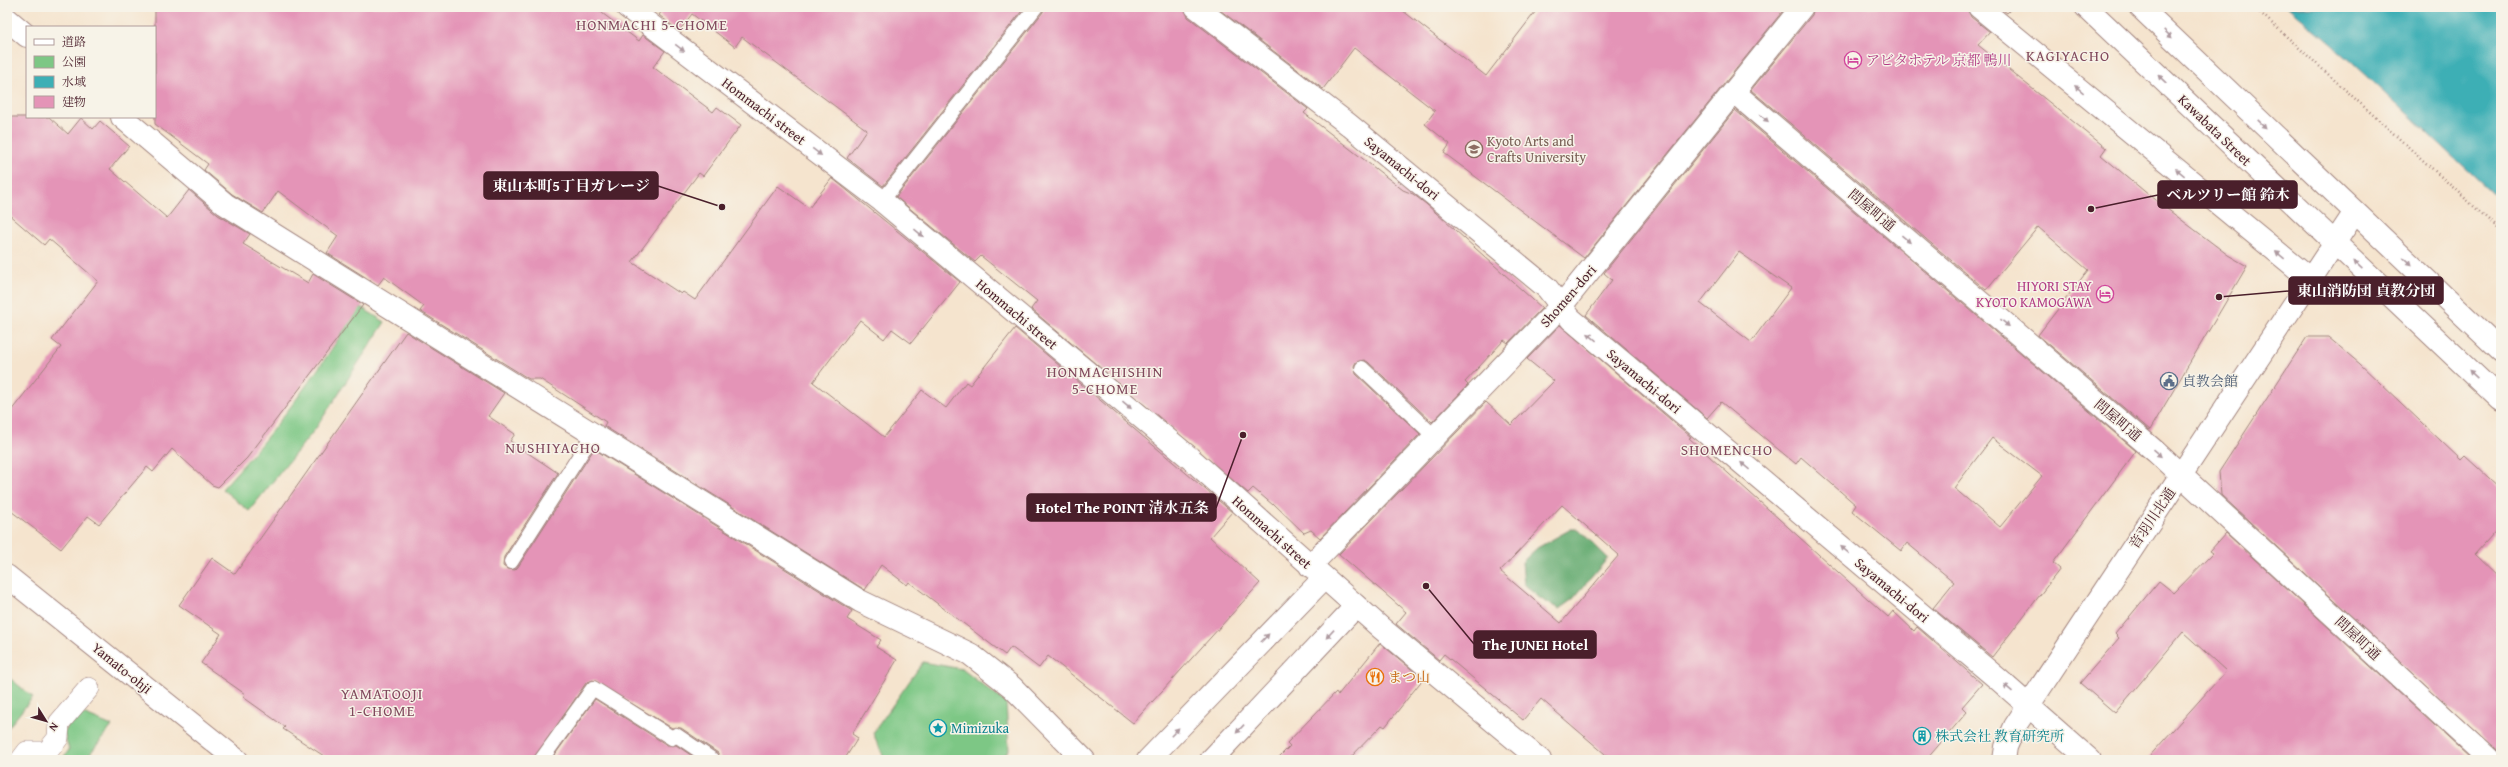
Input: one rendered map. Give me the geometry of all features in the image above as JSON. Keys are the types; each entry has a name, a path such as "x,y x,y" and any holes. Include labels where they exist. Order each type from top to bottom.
{"street":[{"name":"Hommachi street","path":"627,7 882,201 1190,458 1356,606 1540,760"},
{"name":"Sayamachi-dori","path":"1196,7 1348,124 1548,288 1571,319 2028,705 2090,760"},
{"name":"Shomen-dori","path":"1148,760 1317,572 1435,437 1561,306 1802,7"},
{"path":"1979,7 2310,279"},
{"name":"Kawabata Street","path":"2086,7 2501,400"},
{"path":"2140,7 2501,351"},
{"path":"7,19 26,35"},
{"name":"問屋町通","path":"1734,93 2181,475 2490,760"},
{"path":"123,118 225,204 594,433 860,601 970,654 1012,687 1084,760"},
{"name":"音羽川北通","path":"2004,760 2011,732 2028,705 2355,212"},
{"name":"Yamato-ohji","path":"7,576 237,760"},
{"path":"1211,760 1356,606"},
{"path":"21,760 27,752 47,752 58,738 59,722 89,688"}],"lane":[{"path":"882,201 1036,7"},
{"path":"1362,368 1435,437"},
{"path":"511,562 594,433"},
{"path":"541,760 593,688 672,738 676,735 713,760"}],"path":[{"path":"2254,7 2501,231"}],"green space":[{"path":"359,306 385,322 316,428 249,511 222,489 260,446 295,401 312,378"},
{"path":"1571,529 1578,529 1608,558 1573,599 1559,609 1541,599 1524,585 1522,562 1537,548"},
{"path":"923,662 962,669 1006,703 1009,750 1000,760 885,760 873,733"},
{"path":"7,676 33,697 7,729"},
{"path":"76,711 112,726 85,760 61,760 69,750 64,733"}],"water":[{"path":"2288,7 2501,7 2501,201 2352,62"}],"building":[{"path":"155,7 594,7 639,41 643,35 665,51 653,67 713,112 717,107 741,125 703,176 699,173 632,262 681,294 683,292 695,300 778,186 809,208 832,178 960,282 911,343 892,329 884,339 860,320 813,382 884,437 922,390 946,408 966,382 970,385 1015,328 1232,512 1210,537 1260,583 1133,723 1048,656 1039,668 1011,647 1005,655 909,582 907,585 881,565 865,590 604,426 606,422 540,379 529,379 420,311 424,306 384,277 378,285 327,253 338,236 278,191 263,213 232,194 204,170 208,164 155,124"},
{"path":"665,7 1025,7 883,186 847,158 867,130 742,37 735,47 692,14 679,31 659,15"},
{"path":"1044,7 1184,7 1188,17 1308,109 1304,113 1403,190 1413,194 1426,204 1542,308 1508,343 1504,340 1465,382 1468,385 1432,422 1368,362 1364,360 1356,362 1354,366 1356,374 1420,434 1320,538 1311,530 1304,533 1274,504 1273,505 1253,488 1248,493 1031,309 1037,301 981,256 975,262 896,197 1043,12"},
{"name":"Kyoto Arts and Crafts University","path":"1216,7 1398,7 1486,76 1539,7 1786,7 1584,258 1444,153 1450,144 1425,124 1435,111 1354,48 1323,89"},
{"path":"1814,7 1967,7 1971,17 1990,32 1978,45 2106,148 2101,155 2150,196 2228,255 2247,266 2150,430 2038,335 2088,270 2038,227 1986,290 1751,90 1812,15"},
{"path":"1999,7 2013,7 2007,13"},
{"path":"1735,110 2136,451 2053,563 2060,569 1992,657 1933,608 1954,582 1907,543 1901,551 1852,511 1856,505 1801,457 1796,464 1721,402 1707,418 1586,315 1612,280 1604,273","holes":["1739,252 1791,288 1751,342 1700,303","1992,438 2042,476 2000,527 1954,488"]},
{"path":"7,117 50,118 68,134 81,118 93,129 100,121 129,146 110,169 167,218 189,190 218,215 250,234 243,244 308,283 313,274 363,305 247,458 218,487 212,485 172,449 153,472 147,467 99,524 88,516 61,549 7,508 7,416 61,347 52,340 98,281 49,239 44,245 7,213"},
{"path":"1560,325 1691,437 1689,438 1888,617 1893,611 1914,631 1917,627 1982,684 1962,707 1967,712 1926,760 1612,760 1541,699 1523,720 1444,654 1439,660 1396,624 1406,612 1339,554 1486,402 1511,425 1554,381 1527,359","holes":["1562,505 1619,555 1561,623 1500,571"]},
{"path":"406,332 504,393 488,416 515,434 510,441 558,473 504,557 503,566 507,569 515,570 518,567 594,449 852,611 847,619 881,640 876,647 897,660 852,734 858,738 844,760 721,760 718,753 681,728 672,728 593,680 586,683 533,760 330,760 283,729 285,727 243,697 245,694 201,663 221,634 179,605 212,558 235,574"},
{"path":"2307,337 2328,337 2360,364 2461,460 2465,456 2501,489 2501,525 2475,554 2501,579 2501,755 2221,495 2219,472"},
{"path":"2226,533 2472,760 2146,760 2226,671 2183,632 2115,713 2080,683 2119,638 2115,634 2159,581 2174,593 2213,553 2210,551"},
{"path":"1380,643 1423,679 1385,727 1382,725 1348,760 1276,760 1290,746 1287,743 1336,692 1338,695"},
{"path":"595,699 667,745 676,745 698,760 551,760"}],"place":[{"name":"アビタホテル 京都 鴨川","path":"1853,60"},
{"name":"Kyoto Arts and Crafts University","path":"1474,149"},
{"name":"東山本町5丁目ガレージ","path":"722,207"},
{"name":"ベルツリー館 鈴木","path":"2091,209"},
{"name":"HIYORI STAY KYOTO KAMOGAWA","path":"2105,294"},
{"name":"東山消防団 貞教分団","path":"2219,297"},
{"name":"貞教会館","path":"2169,381"},
{"name":"Hotel The POINT 清水五条","path":"1243,435"},
{"name":"The JUNEI Hotel","path":"1426,586"},
{"name":"まつ山","path":"1375,677"},
{"name":"Mimizuka","path":"938,728"},
{"name":"株式会社 教育研究所","path":"1922,736"}],"district":[{"name":"HONMACHI 5-CHOME","path":"652,24"},
{"name":"KAGIYACHO","path":"2068,55"},
{"name":"HONMACHISHIN 5-CHOME","path":"1105,380"},
{"name":"NUSHIYACHO","path":"553,447"},
{"name":"SHOMENCHO","path":"1727,449"},
{"name":"YAMATOOJI 1-CHOME","path":"382,702"}]}
